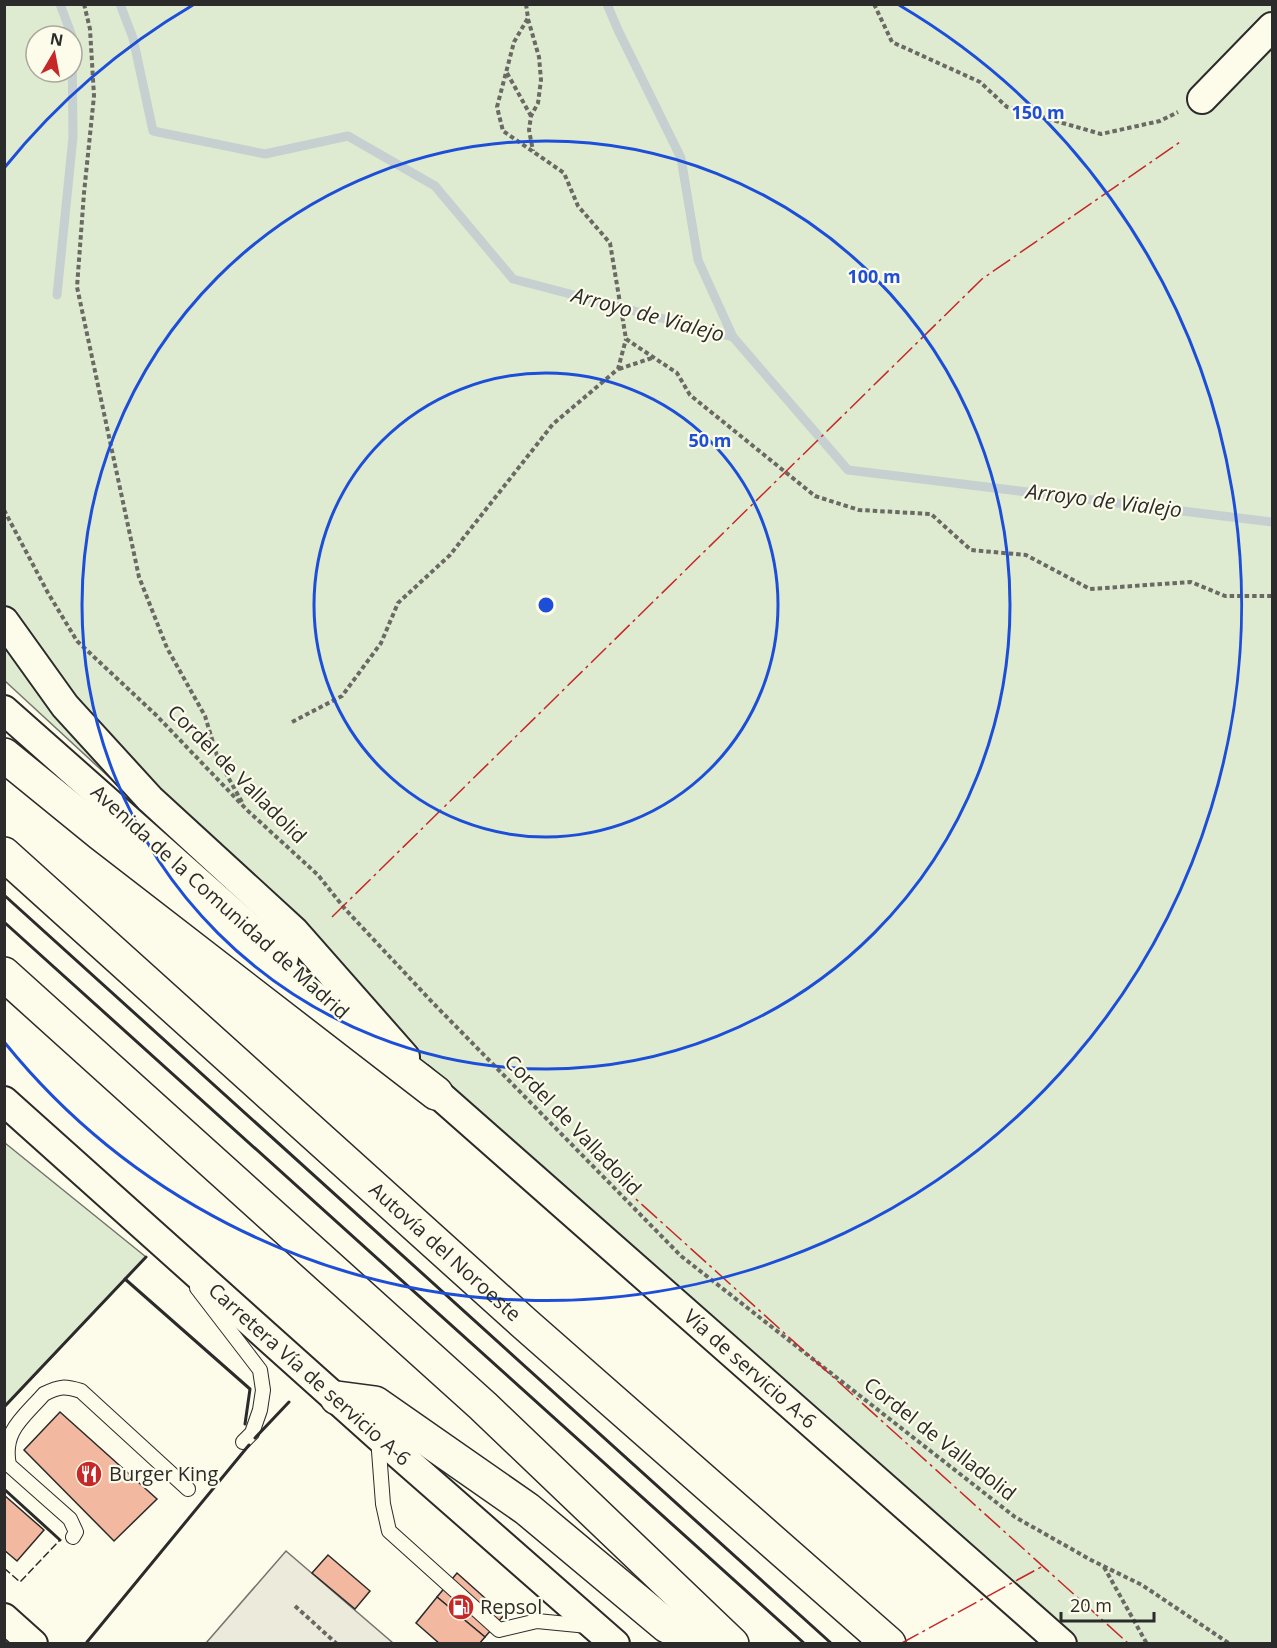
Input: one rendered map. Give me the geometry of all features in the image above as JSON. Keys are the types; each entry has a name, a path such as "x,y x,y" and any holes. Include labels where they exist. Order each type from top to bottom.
{"highway":[{"path":"4,755 110,841 436,1093"},
{"name":"Autovía del Noroeste","path":"4,854 524,1323 889,1644"},
{"path":"4,974 483,1406 732,1644"},
{"path":"337,1398 375,1403 527,1509 667,1626 716,1644"}],"street":[{"path":"1202,99 1272,27"},
{"path":"4,621 65,706 150,799 294,931 436,1093"},
{"name":"Avenida de la Comunidad de Madrid","path":"4,710 436,1093"},
{"name":"Vía de servicio A-6","path":"436,1093 1062,1644"},
{"name":"Carretera Vía de servicio A-6","path":"4,1101 378,1436 606,1635"},
{"path":"4,1618 33,1644"}],"lane":[{"path":"159,1239 260,1370 263,1390 260,1410 252,1433 243,1442"},
{"path":"73,1537 76,1532 70,1519 9,1465 7,1457 6,1443 12,1431 44,1394 51,1390 66,1386 81,1391 188,1489"},
{"path":"378,1436 383,1504 389,1531 499,1630 537,1621 606,1635"}],"path":[{"path":"84,4 90,29 94,96 77,287 139,577 167,648 205,716 218,759 247,810"},
{"path":"526,4 539,57 541,80 538,104 531,116 529,130 533,152"},
{"path":"874,4 892,42 980,82 1007,107 1101,134 1160,121 1202,99"},
{"path":"528,18 514,42 497,107 503,131 564,173 578,206 610,243 626,339 618,369"},
{"path":"506,72 531,116"},
{"path":"626,339 677,373 690,394 815,496 859,510 931,514 971,550 1026,555 1090,589 1191,582 1225,596 1272,596"},
{"path":"292,722 342,696 381,643 398,603 450,555 553,424 618,369 653,358"},
{"name":"Cordel de Valladolid","path":"4,510 76,640 156,715 247,810 318,875 345,909 433,1003 681,1256 1015,1517 1142,1585 1230,1644"},
{"path":"1103,1566 1147,1644"},
{"path":"295,1606 337,1644"}],"green space":[{"path":"4,5 1272,5 1272,1643 1047,1643 5,681"},
{"path":"5,1143 146,1257 4,1407"}],"shaded area":[{"path":"286,1551 393,1643 206,1643"}],"building":[{"name":"Burger King","path":"60,1412 157,1499 114,1541 24,1450"},
{"path":"4,1495 44,1530 17,1561 4,1550"},
{"path":"328,1555 370,1591 355,1609 312,1573"},
{"path":"457,1573 504,1615 485,1637 437,1597"},
{"path":"437,1597 485,1637 479,1644 440,1644 416,1623"}],"waterway":[{"path":"57,295 73,137 72,36 60,4"},
{"name":"Arroyo de Vialejo","path":"120,4 133,38 153,131 265,154 348,136 435,186 513,279 733,337 848,470 1272,522"},
{"path":"607,4 681,158 698,260 733,337"}],"fence":[{"path":"4,1568 20,1582 60,1540"}],"wall":[{"path":"4,895 832,1644"},
{"path":"4,922 805,1644"},
{"path":"4,1407 146,1257"},
{"path":"125,1279 250,1389 245,1424"},
{"path":"255,1438 289,1402"},
{"path":"87,1642 249,1445"},
{"path":"4,1489 60,1540"}],"power":[{"path":"332,917 982,279 1180,142"},
{"path":"617,1182 1129,1644"},
{"path":"900,1644 1043,1566"}],"place":[{"name":"Burger King","path":"89,1474"},
{"name":"Repsol","path":"461,1607"}]}
